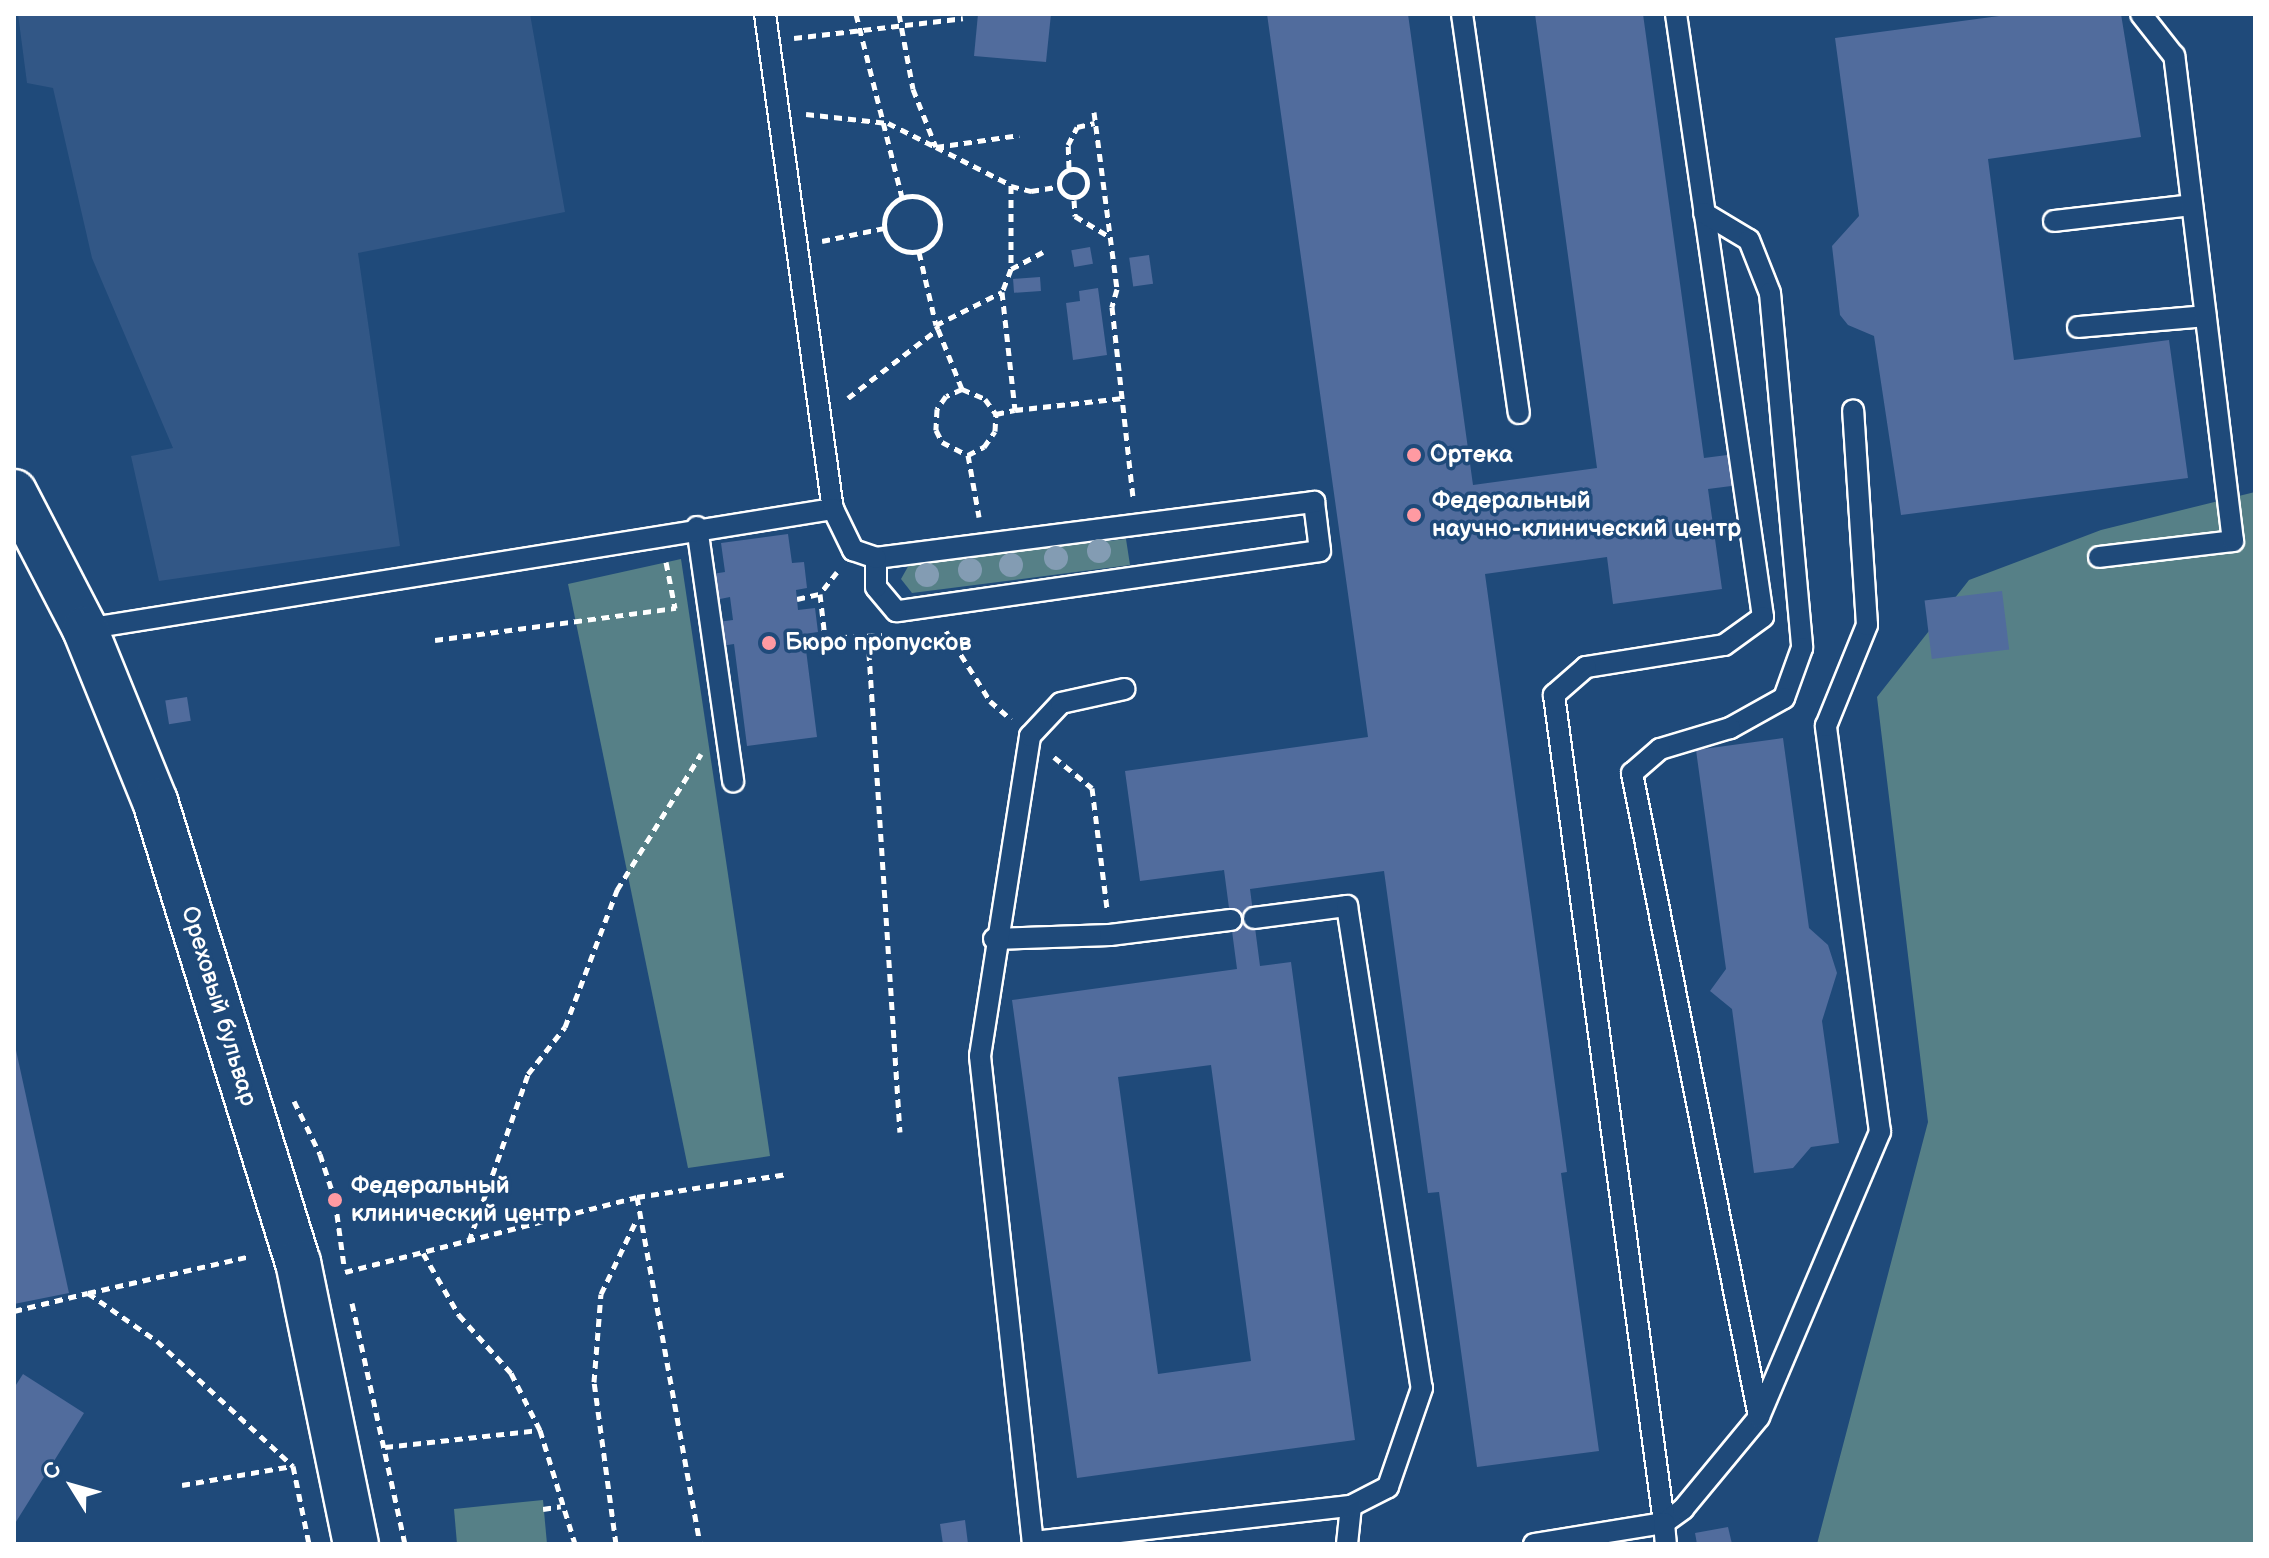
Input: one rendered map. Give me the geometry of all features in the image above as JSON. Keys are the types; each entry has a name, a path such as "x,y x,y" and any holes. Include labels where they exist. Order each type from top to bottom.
{"street":[{"name":"Ореховый бульвар","path":"14,492 85,629 155,801 298,1262 356,1544"}],"lane":[{"path":"765,14 833,509 853,550 876,558 1314,502 1320,551 896,611 876,587 876,558"},
{"path":"1462,14 1519,413"},
{"path":"1666,1544 1554,695 1586,667 1724,645 1763,617 1676,14"},
{"path":"2099,557 2233,541 2174,56 2141,14"},
{"path":"2054,221 2192,205"},
{"path":"1704,213 1749,240 1770,293 1802,648 1784,698 1730,728 1660,749 1632,773 1759,1417"},
{"path":"2078,327 2206,316"},
{"path":"1534,1544 1664,1523 1683,1509 1759,1417 1880,1132 1826,726 1867,625 1853,410"},
{"path":"85,629 488,567 697,527 833,509"},
{"path":"697,527 705,609 733,781"},
{"path":"1124,689 1061,703 1030,736 994,939 980,1056 1033,1543 1351,1506 1388,1487 1422,1388 1347,906 1254,918"},
{"path":"994,939 1110,935 1231,920"},
{"path":"1347,1544 1351,1506"}],"path":[{"path":"856,14 888,123 902,197"},
{"path":"899,14 913,89 936,147"},
{"path":"789,39 859,28 963,18"},
{"path":"787,26 791,53"},
{"path":"1094,112 1117,289 1112,307 1133,503 1118,505"},
{"path":"803,127 801,113 888,123 1011,185 1031,191 1061,186"},
{"path":"1061,186 1069,168 1068,145 1077,127 1095,123"},
{"path":"936,147 1019,135"},
{"path":"1069,168 1076,165 1086,179 1084,191 1074,200"},
{"path":"1011,185 1011,269 1002,292 1015,410"},
{"path":"1061,186 1074,200 1075,216 1111,238"},
{"path":"918,196 932,203 938,217 932,244 919,252 896,248 884,228 889,209 902,197 918,196"},
{"path":"818,227 822,256"},
{"path":"820,241 884,228"},
{"path":"919,252 937,327 962,389 985,399 996,414 995,431 984,447 968,455 954,451 936,430 937,409 946,396 962,389"},
{"path":"1011,269 1043,252"},
{"path":"841,386 843,401 937,327 1002,292"},
{"path":"996,414 1123,398"},
{"path":"968,455 980,522"},
{"path":"964,524 996,520"},
{"path":"651,554 665,559 675,608"},
{"path":"797,599 820,594"},
{"path":"435,640 675,608 705,609"},
{"path":"868,638 900,1132"},
{"path":"469,1241 528,1074 565,1027 617,890 724,717"},
{"path":"289,1091 320,1154 335,1200 345,1272 405,1544"},
{"path":"345,1272 637,1197 787,1174"},
{"path":"637,1197 638,1217 700,1544"},
{"path":"616,1544 594,1382 601,1294 638,1217"},
{"path":"423,1253 459,1315 511,1373 540,1430 575,1544"},
{"path":"14,1311 247,1257"},
{"path":"88,1293 157,1341 293,1466 309,1544"},
{"path":"385,1447 540,1430"},
{"path":"182,1485 293,1466"},
{"path":"543,1509 561,1506"}],"shaded area":[{"path":"18,14 530,14 565,212 358,253 400,546 159,581 131,456 173,448 92,258 53,88 27,83"}],"green space":[{"path":"2255,492 2255,1544 1817,1544 1928,1122 1877,697 1969,580 2101,530"},
{"path":"1126,539 1130,565 912,593 901,579 910,563"},
{"path":"681,559 770,1156 688,1168 568,584"},
{"path":"543,1500 547,1544 457,1544 454,1509"}],"building":[{"path":"978,14 1051,14 1046,62 974,56"},
{"path":"1267,14 1408,14 1473,485 1597,468 1535,14 1643,14 1704,458 1735,454 1739,485 1708,489 1722,589 1613,604 1607,557 1485,574 1567,1172 1561,1173 1599,1451 1477,1467 1439,1192 1428,1193 1384,871 1250,889 1260,966 1291,962 1355,1440 1077,1478 1012,1000 1237,969 1224,870 1140,881 1125,771 1368,737","holes":["1211,1065 1251,1361 1158,1374 1118,1077"]},
{"path":"2014,14 2121,14 2141,137 1988,159 2014,360 2169,340 2188,478 1901,515 1874,336 1848,325 1840,315 1832,246 1859,216 1835,38"},
{"path":"1090,247 1093,264 1074,267 1071,250"},
{"path":"1149,255 1153,284 1133,287 1129,258"},
{"path":"1040,277 1041,291 1014,293 1013,279"},
{"path":"1098,288 1107,355 1073,360 1066,303 1080,301 1079,291"},
{"path":"788,534 792,563 804,562 807,588 796,590 798,610 815,608 818,632 804,634 817,737 747,746 734,644 721,646 718,622 733,620 730,597 715,600 712,574 725,572 721,543"},
{"path":"2002,591 2009,650 1932,659 1925,601"},
{"path":"187,697 191,721 169,724 165,700"},
{"path":"1783,738 1809,928 1828,945 1837,973 1822,1021 1839,1143 1811,1147 1793,1168 1754,1173 1732,1009 1710,991 1726,969 1696,750"},
{"path":"14,1041 69,1293 14,1304"},
{"path":"23,1374 84,1413 14,1525 14,1388"},
{"path":"965,1520 968,1544 943,1544 940,1524"},
{"path":"1728,1527 1732,1544 1697,1544 1695,1533"}],"place":[{"name":"Ортека","path":"1414,455"},
{"name":"Федеральный научно-клинический центр","path":"1414,515"},
{"name":"Бюро пропусков","path":"769,643"},
{"name":"Федеральный клинический центр","path":"335,1200"}]}
